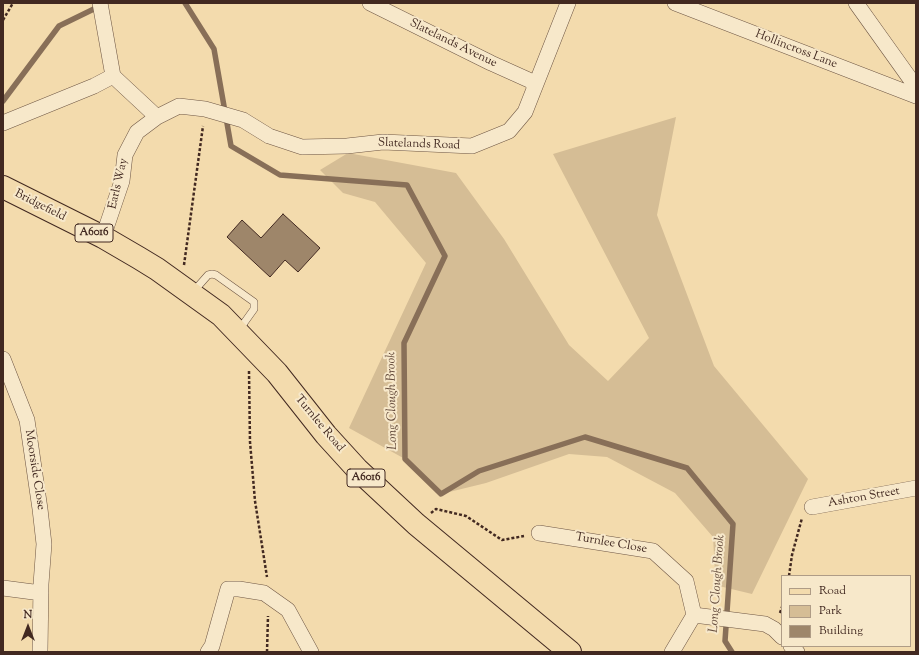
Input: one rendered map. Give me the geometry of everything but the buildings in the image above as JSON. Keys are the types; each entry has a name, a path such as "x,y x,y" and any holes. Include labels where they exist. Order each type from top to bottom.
{"main road":[{"name":"Bridgefield","path":"3,186 103,237 157,269 186,290"},
{"name":"Turnlee Road","path":"186,290 221,315 277,373 326,435 357,469 416,524 570,652"}],"street":[{"name":"Slatelands Avenue","path":"370,3 491,63 531,81 535,86"},
{"name":"Slatelands Road","path":"203,109 243,120 269,136 302,147 348,146 383,142 472,146 509,131 525,112 568,3"},
{"name":"Hollincross Lane","path":"675,3 916,96"},
{"path":"856,3 916,87"},
{"path":"102,10 113,76 157,117"},
{"path":"3,123 94,86 113,76"},
{"name":"Earls Way","path":"103,237 122,181 125,155 137,132 157,117 179,106 203,109"},
{"name":"Moorside Close","path":"3,359 27,420 44,544 41,589 40,652"},
{"name":"Ashton Street","path":"812,507 916,488"},
{"name":"Turnlee Close","path":"539,533 653,551 686,582 694,614"},
{"path":"3,588 41,589"},
{"path":"208,652 212,646 228,588 238,588 264,593 288,610 312,652"},
{"path":"672,652 694,614 748,620 764,624 774,629 781,636"}],"lane":[{"path":"186,290 208,275 212,274 216,275 254,302 254,309 243,339"}],"path":[{"path":"3,20 13,3"},
{"path":"186,290 203,109"},
{"path":"243,339 255,501 268,584 267,652"},
{"path":"789,575 792,555 802,516 812,507"},
{"path":"416,524 436,509 466,516 502,540 539,533"}],"green space":[{"path":"676,117 657,215 714,366 808,479 752,594 719,586 716,590 713,537 675,493 607,457 569,454 486,483 441,494 405,459 349,428 426,263 375,202 343,193 320,170 348,153 456,173 504,239 569,345 608,381 649,338 553,154"}],"waterway":[{"name":"Long Clough Brook","path":"185,3 214,49 231,146 280,175 407,185 445,256 404,343 405,459 441,494 479,471 585,437 687,468 733,524 725,641 732,652"},
{"name":"Long Clough Brook","path":"3,101 59,26 100,6"}]}
